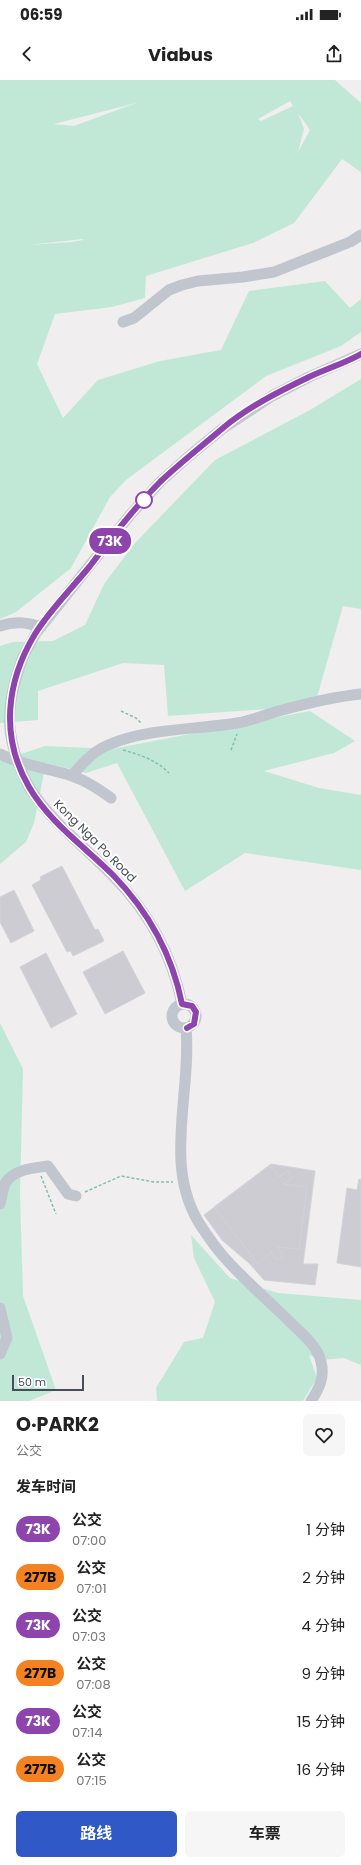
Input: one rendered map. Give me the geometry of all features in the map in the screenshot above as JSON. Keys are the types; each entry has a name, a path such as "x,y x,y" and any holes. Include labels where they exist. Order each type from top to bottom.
{"street":[{"path":"123,322 134,318 169,290 182,285 198,281 243,277 274,272 350,242 361,235"},
{"name":"Kong Nga Po Road","path":"182,1004 177,978 166,952 144,912 112,874 48,814 29,787 13,751 9,719 14,681 23,657 41,626 130,515 160,482 222,429 272,396 309,377 360,358"},
{"path":"0,626 22,622 41,626"},
{"path":"72,776 83,762 106,745 122,740 175,730 238,723 318,700 361,694"},
{"path":"0,754 10,760 72,776 88,783 110,798"},
{"path":"182,1004 192,1006 196,1012 194,1024 186,1028 176,1025 173,1019 175,1008 182,1004"},
{"path":"186,1028 187,1064 180,1162 185,1192 202,1227 223,1256 310,1342 321,1360 323,1375 319,1387 311,1401"},
{"path":"0,1204 6,1182 17,1173 28,1168 48,1166 68,1194 76,1196"},
{"path":"0,1308 7,1338 0,1354"}],"path":[{"path":"121,712 136,718 143,725 145,735"},
{"path":"231,750 236,738"},
{"path":"106,745 142,756 160,764 169,773"},
{"path":"38,1167 56,1214"},
{"path":"76,1196 121,1176 154,1182 183,1182"}],"green space":[{"path":"0,80 335,80 361,103 361,172 342,159 294,223 253,243 146,276 145,298 112,307 55,314 37,364 63,418 98,380 160,361 221,350 249,291 325,281 350,308 361,299 361,332 341,346 266,376 126,480 110,497 71,568 16,612 0,619","holes":["290,101 293,106 261,121 258,119","136,103 74,126 53,124","298,113 310,130 298,152 304,129","83,239 72,242 28,245"]},
{"path":"361,379 361,609 343,606 317,697 268,709 168,716 164,665 123,663 38,691 38,720 0,723 0,646 13,642 53,641 85,625 104,584 135,543 215,460 310,410"},
{"path":"310,711 355,741 334,753 264,771 319,788 361,795 361,870 245,853 185,891 117,763 86,773 46,763 34,823 26,842 0,864 0,761 45,746 112,749"},
{"path":"0,1023 23,1069 20,1193 23,1296 56,1390 29,1401 0,1401"},
{"path":"191,1235 230,1278 278,1293 361,1300 361,1365 344,1358 321,1360 309,1355 317,1378 303,1401 157,1401 156,1388 184,1342 203,1338 215,1302 194,1258"}],"building":[{"path":"62,866 95,930 98,929 104,941 73,956 71,951 67,952 32,885 41,880 40,877"},
{"path":"14,890 34,931 11,943 0,922 0,897"},
{"path":"123,951 145,993 105,1014 83,972"},
{"path":"46,953 77,1014 51,1028 20,967"},
{"path":"271,1164 315,1171 303,1264 318,1264 315,1285 264,1280 250,1264 222,1240 204,1215"},
{"path":"270,1165 279,1177 288,1171 292,1178 283,1184 307,1187 299,1249 277,1247 283,1256 277,1260 271,1252 258,1264 214,1207"},
{"path":"359,1179 361,1180 361,1267 337,1263 347,1188 357,1190"}],"bus line":[{"name":"73K","path":"187,1028 194,1024 196,1020 197,1016 195,1009 189,1004 182,1004 177,978 173,967 152,924 118,880 60,827 48,814 23,776 13,751 10,735 10,704 14,681 23,657 36,633 130,515 160,482 222,429 245,413 272,396 309,377 361,354"}]}
